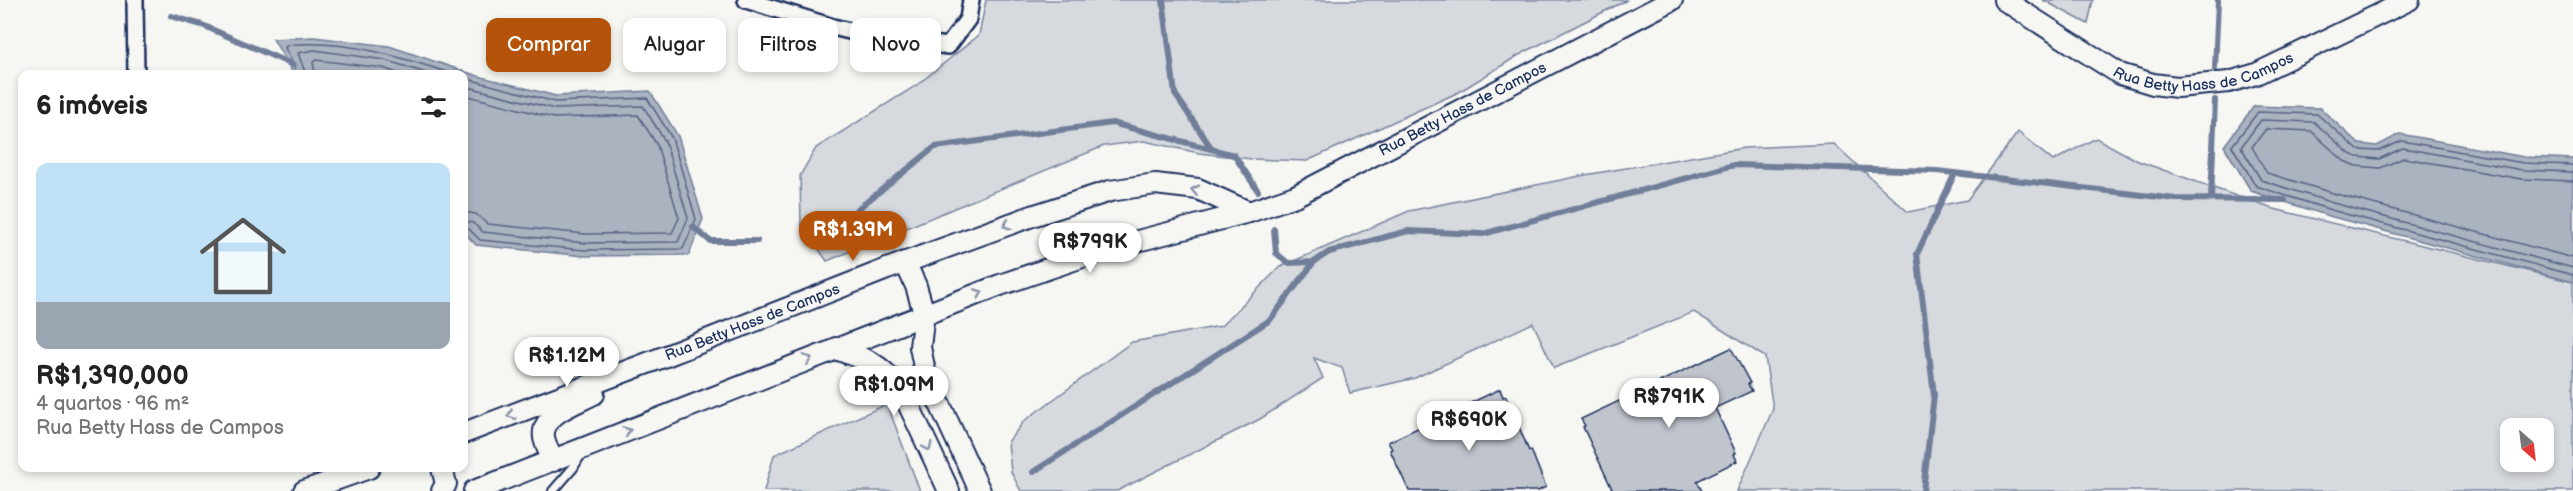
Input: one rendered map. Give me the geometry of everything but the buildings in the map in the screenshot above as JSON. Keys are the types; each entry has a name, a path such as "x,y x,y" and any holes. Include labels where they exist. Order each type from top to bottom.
{"street":[{"path":"135,0 136,70"},
{"path":"746,0 784,6 874,37 948,46 968,19 971,0"},
{"name":"Rua Betty Hass de Campos","path":"474,491 924,313 1103,250 1249,212 1295,196 1672,0"},
{"name":"Rua Betty Hass de Campos","path":"2004,0 2120,74 2153,84 2177,87 2229,82 2256,74 2409,0"},
{"name":"Rua Betty Hass de Campos","path":"468,431 905,262 1032,216 1110,191 1155,184 1198,189 1249,212"},
{"path":"905,262 916,286 924,313 920,346 925,372 980,491"},
{"path":"836,348 845,354 873,363 896,382 949,491"},
{"path":"553,461 544,438 545,426 551,417 666,356"},
{"path":"304,491 358,472"},
{"path":"442,491 446,484 443,472"}],"lane":[{"path":"553,491 573,468 584,448"}],"shaded area":[{"path":"986,0 1627,0 1519,55 1459,92 1307,161 1251,159 1199,153 1144,141 1104,146 827,261 801,224 800,176 816,148 917,85 933,72 941,72 941,66 979,35"},
{"path":"2043,0 2093,0 2088,24"},
{"path":"2018,132 2053,161 2096,138 2138,161 2270,208 2573,282 2573,491 1737,491 1773,409 1765,357 1694,312 1554,368 1533,323 1415,378 1350,393 1342,368 1314,358 1323,378 1260,419 1117,491 1021,491 1011,472 1008,442 1024,421 1132,342 1221,326 1280,267 1409,211 1585,175 1744,148 1834,144 1908,212 1967,200"},
{"path":"887,404 920,491 764,491 774,455"}],"water":[{"path":"314,37 389,46 460,70 291,70 273,39"},
{"path":"468,73 556,96 650,91 678,136 703,219 689,255 584,256 476,245 468,236"},
{"path":"2254,106 2320,108 2359,144 2377,146 2400,134 2524,157 2573,159 2573,282 2329,216 2251,191 2224,146"}],"waterway":[{"path":"1163,0 1175,94 1212,149"},
{"path":"2215,69 2218,0"},
{"path":"171,16 202,25 293,65"},
{"path":"2211,199 2215,100"},
{"path":"807,238 824,236 935,147 1112,123 1234,155 1258,191"},
{"path":"1274,229 1276,253 1288,263 1314,262 1329,252 1408,231 1483,234 1734,165 1937,171 2176,199 2285,200"},
{"path":"1923,491 1934,395 1917,254 1955,173"},
{"path":"693,227 710,241 757,241"},
{"path":"1033,472 1270,320 1314,262"}]}
